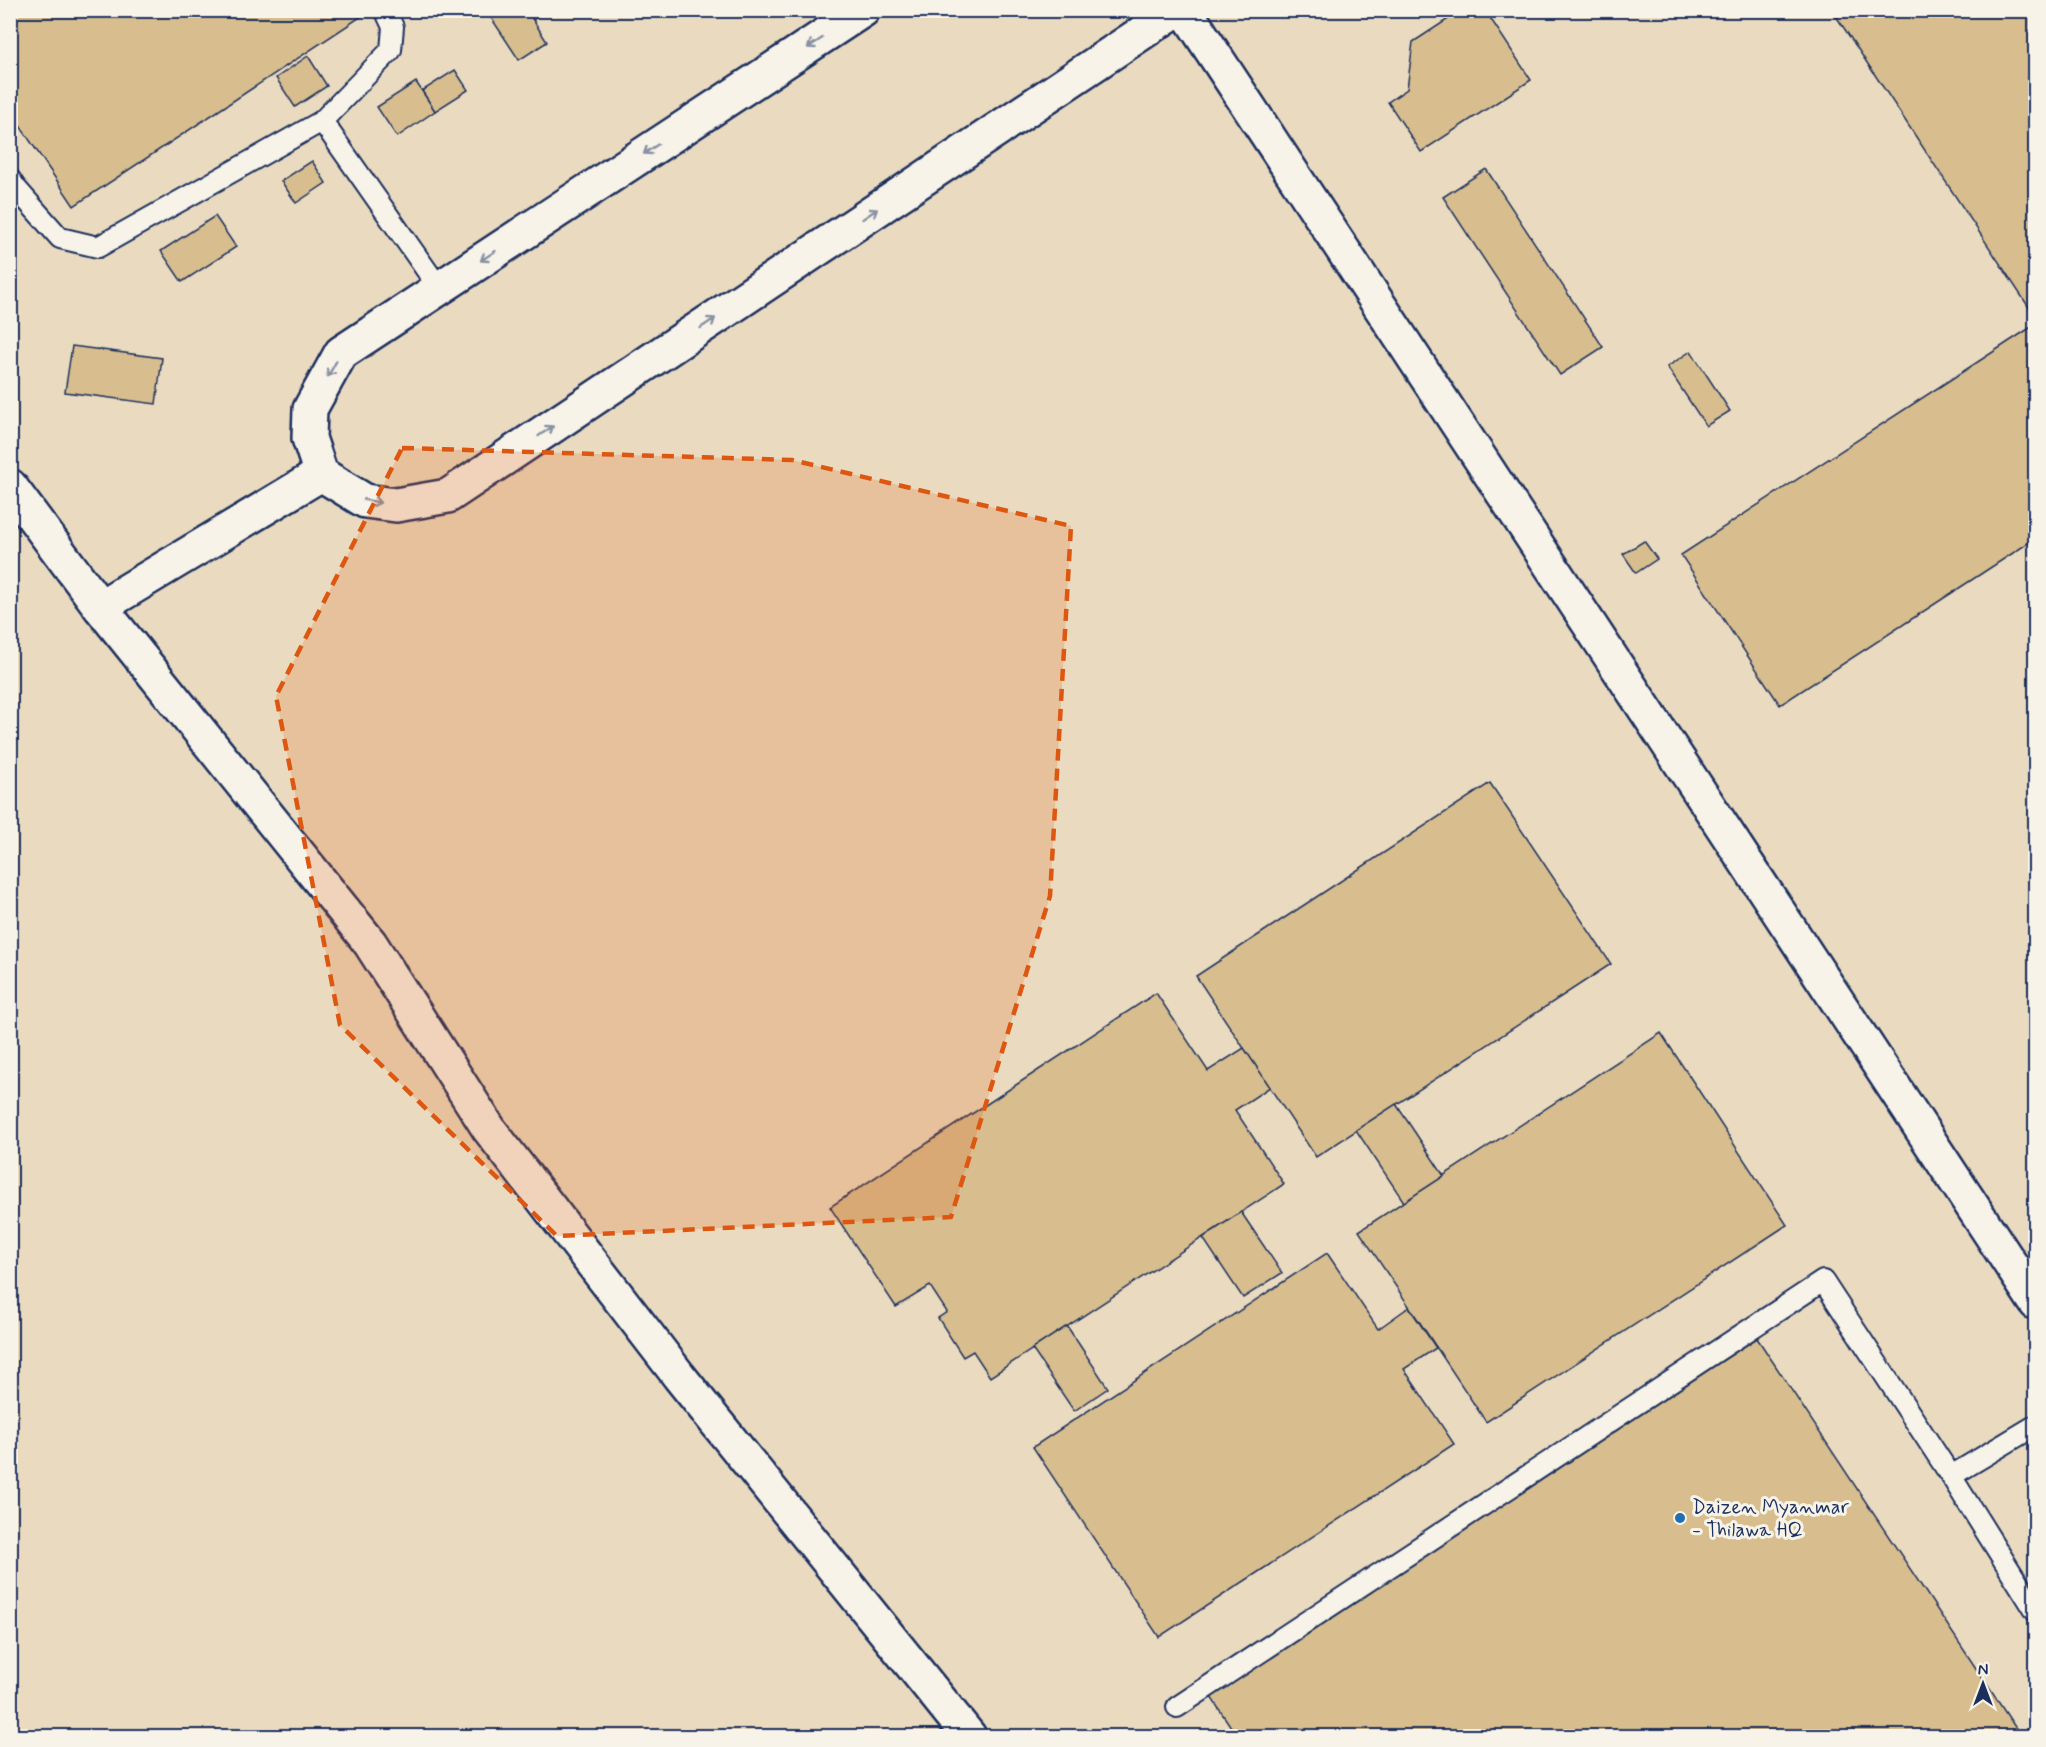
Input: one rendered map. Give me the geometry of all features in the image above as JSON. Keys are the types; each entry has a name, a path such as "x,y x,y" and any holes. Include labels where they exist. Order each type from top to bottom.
{"street":[{"path":"864,10 340,353 310,409 309,438 321,474 365,501 396,505 448,496 1176,10"},
{"path":"1185,10 2036,1303"},
{"path":"100,607 321,474"},
{"path":"10,486 100,607 370,943 489,1129 679,1376 969,1737"}],"lane":[{"path":"10,178 15,187 60,238 98,247 322,121 392,50 393,27 385,10"},
{"path":"322,121 439,288"},
{"path":"1177,1707 1823,1281 1951,1476 2036,1612"},
{"path":"1951,1476 2036,1425"}],"highlighted area":[{"path":"402,448 792,460 1071,526 1050,896 951,1217 557,1236 340,1025 276,696"}],"shaded area":[{"path":"11,11 2035,11 2035,1736 11,1736"}],"building":[{"path":"10,10 371,10 74,206 10,111"},
{"path":"486,10 527,10 547,42 519,60"},
{"path":"527,10 547,10 533,20"},
{"path":"1462,10 1485,10 1531,80 1421,152 1388,102 1407,89 1413,42"},
{"path":"1832,10 2036,10 2036,318"},
{"path":"308,56 327,86 295,107 276,78"},
{"path":"455,70 468,90 435,111 422,91"},
{"path":"416,82 435,111 397,137 377,107"},
{"path":"312,161 326,183 296,203 281,181"},
{"path":"1486,169 1603,347 1560,375 1443,197"},
{"path":"215,216 236,247 182,282 161,251"},
{"path":"2036,324 2036,538 1780,705 1681,555"},
{"path":"72,346 162,358 156,404 65,392"},
{"path":"1691,351 1730,411 1706,426 1667,367"},
{"path":"1644,541 1657,559 1636,573 1623,554"},
{"path":"1490,783 1611,964 1316,1157 1196,976"},
{"path":"1156,993 1208,1071 1244,1048 1270,1087 1235,1110 1284,1184 990,1377 973,1351 963,1357 938,1318 947,1312 930,1286 896,1307 830,1207"},
{"path":"1661,1033 1787,1225 1486,1422 1359,1231"},
{"path":"1396,1104 1444,1176 1404,1202 1356,1130"},
{"path":"1241,1212 1282,1273 1243,1298 1203,1238"},
{"path":"1327,1253 1378,1329 1409,1307 1436,1348 1404,1369 1454,1444 1159,1637 1033,1447"},
{"path":"1067,1326 1108,1388 1074,1411 1032,1349"},
{"name":"Daizen Myanmar - Thilawa HQ","path":"1757,1338 2021,1736 1237,1736 1211,1697"}],"place":[{"name":"Daizen Myanmar - Thilawa HQ","path":"1680,1518"}]}
